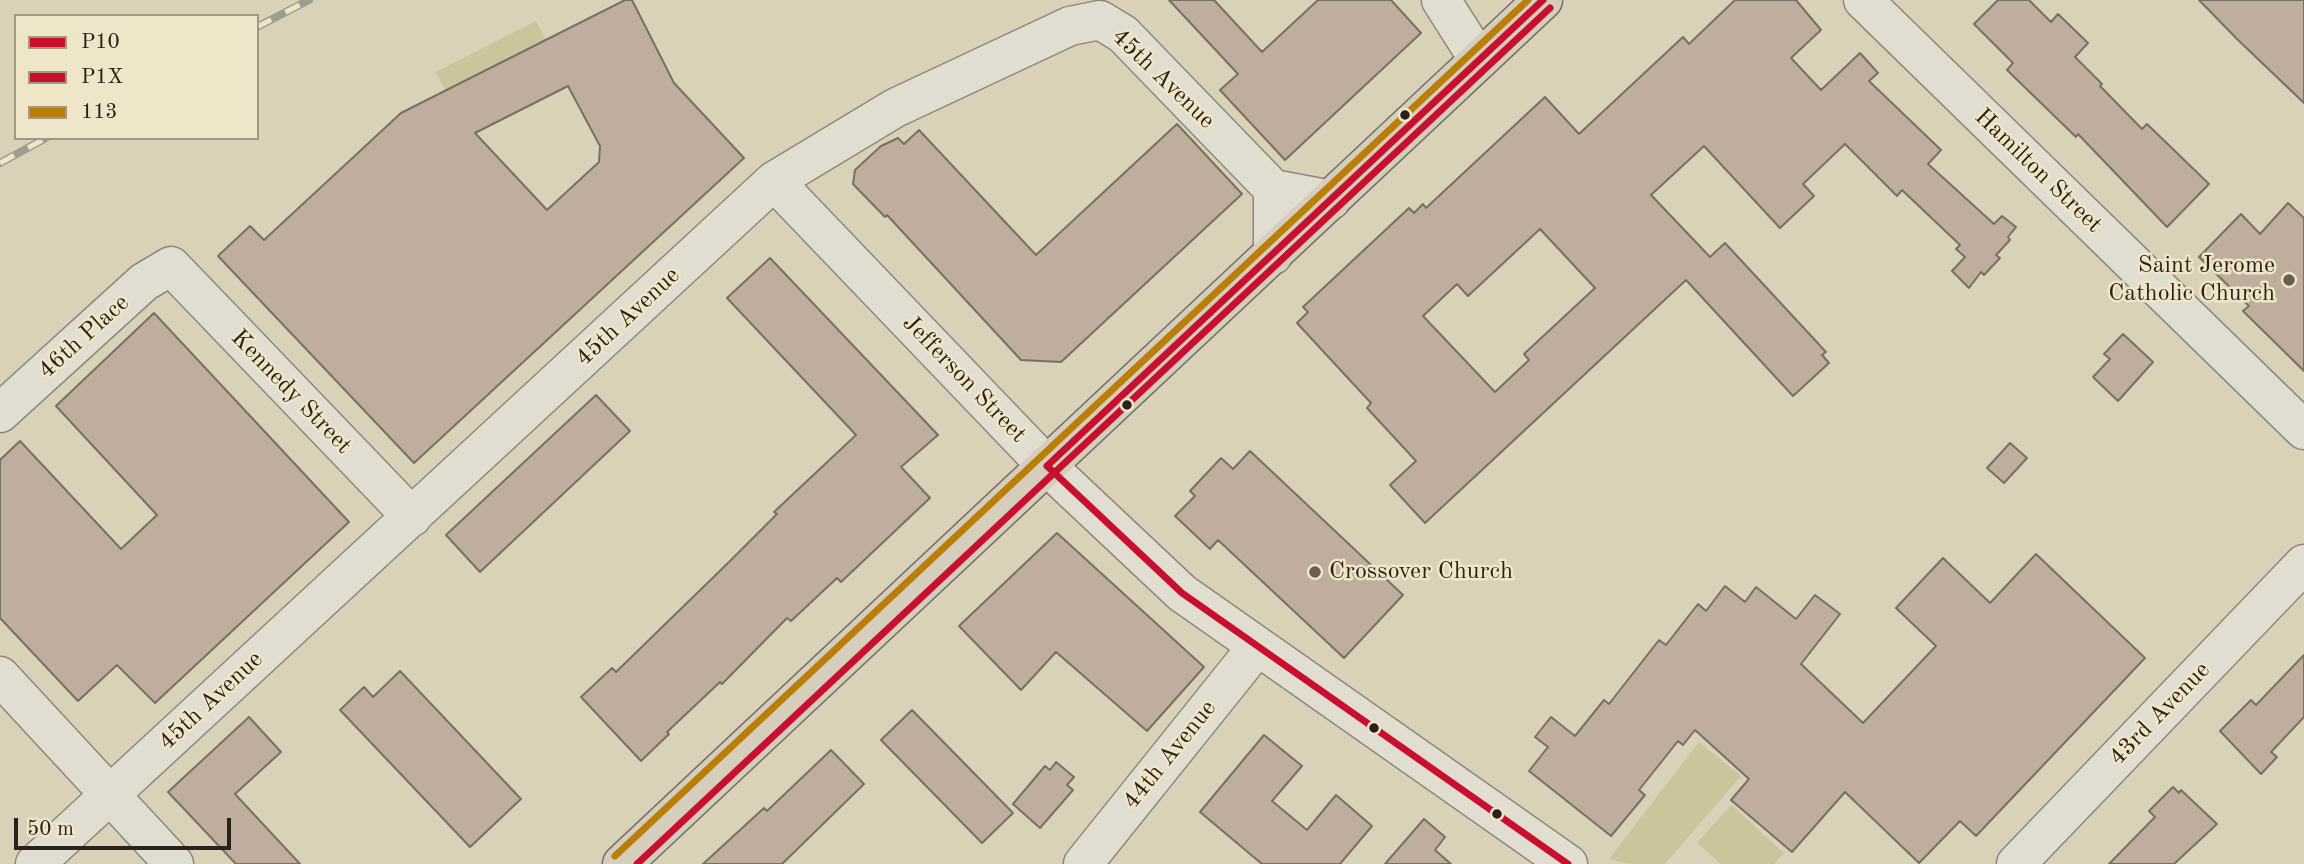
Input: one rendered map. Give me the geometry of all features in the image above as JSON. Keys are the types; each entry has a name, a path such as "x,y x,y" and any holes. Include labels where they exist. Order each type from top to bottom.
{"main road":[{"path":"622,864 1544,0"}],"street":[{"path":"1441,0 1479,60"},
{"name":"Hamilton Street","path":"1880,5 2304,430"},
{"name":"45th Avenue","path":"35,864 774,181 895,108 1070,26 1100,20 1123,34 1273,189"},
{"name":"Jefferson Street","path":"774,181 1047,466 1182,593 1568,864"},
{"path":"1273,255 1273,189 1331,200"},
{"name":"Kennedy Street","path":"172,266 412,517"},
{"name":"46th Place","path":"0,413 144,282 172,266"},
{"name":"43rd Avenue","path":"2016,864 2304,564"},
{"name":"44th Avenue","path":"1083,864 1257,647"},
{"path":"0,676 174,864"}],"shaded area":[{"path":"536,21 546,40 446,91 436,72"},
{"path":"1699,742 1741,776 1665,864 1630,864 1609,859"},
{"path":"1731,805 1784,853 1774,864 1721,864 1697,843"}],"building":[{"path":"625,0 632,0 674,83 744,158 414,463 218,256 250,226 264,240 401,113","holes":["568,86 600,146 599,162 547,210 475,133"]},
{"path":"1169,0 1214,0 1262,52 1318,0 1391,0 1421,33 1285,160 1220,90 1238,74"},
{"path":"1735,0 1796,0 1821,30 1791,58 1821,90 1860,53 1878,73 1869,81 1941,150 1928,164 1994,224 2002,216 2016,227 2008,237 2010,240 1996,255 2000,258 1984,275 1981,272 1969,288 1952,271 1965,257 1956,249 1960,245 1902,190 1897,196 1845,144 1803,184 1814,196 1780,228 1704,146 1651,195 1710,257 1725,243 1826,352 1822,355 1829,363 1793,396 1686,280 1425,523 1390,485 1416,461 1367,408 1371,403 1297,323 1308,312 1303,307 1409,208 1414,213 1423,204 1426,208 1545,97 1579,134 1683,37 1689,44","holes":["1540,229 1595,288 1524,354 1529,360 1495,392 1423,316 1457,284 1468,296"]},
{"path":"1998,0 2029,0 2051,22 2058,14 2088,43 2075,57 2102,84 2100,86 2142,129 2147,124 2209,184 2167,227 2078,134 2076,137 2007,70 2013,63 1974,24"},
{"path":"2199,0 2304,0 2304,103 2237,39"},
{"path":"1177,124 1242,194 1061,362 1021,360 887,215 885,217 853,184 855,170 881,146 898,138 904,144 919,130 1036,255"},
{"path":"2288,203 2304,218 2304,371 2243,311 2249,306 2199,257 2241,214 2260,234"},
{"path":"770,258 938,435 901,467 930,498 841,582 837,578 791,621 787,618 722,684 720,682 667,732 669,734 641,761 581,697 612,668 616,672 777,514 774,512 856,435 727,298"},
{"path":"154,313 349,522 155,703 117,665 78,701 0,618 0,460 20,441 121,549 157,515 56,406"},
{"path":"2123,334 2153,362 2118,401 2093,377 2110,359 2104,354"},
{"path":"596,395 630,431 480,572 446,535"},
{"path":"2010,443 2027,458 2004,483 1987,468"},
{"name":"Crossover Church","path":"1250,451 1403,595 1344,658 1218,540 1210,549 1175,516 1195,496 1190,491 1221,458 1233,469"},
{"path":"1057,533 1204,667 1147,731 1056,652 1021,690 959,626"},
{"path":"2036,554 2145,658 1976,836 1960,821 1919,863 1845,792 1792,852 1731,800 1749,779 1695,730 1683,745 1678,741 1639,790 1645,795 1611,836 1529,771 1548,747 1535,737 1551,717 1575,736 1604,700 1609,704 1659,640 1666,645 1698,604 1706,611 1725,586 1745,602 1756,587 1796,619 1815,595 1840,614 1801,664 1863,723 1936,646 1896,608 1943,558 1990,603"},
{"path":"2304,655 2304,717 2271,752 2277,757 2261,774 2220,731 2251,700 2256,705"},
{"path":"400,671 521,799 470,847 340,710 364,687 373,697"},
{"path":"912,710 1013,813 982,843 881,740"},
{"path":"249,717 281,752 235,794 300,864 236,864 168,792"},
{"path":"1264,735 1302,766 1272,801 1307,830 1336,795 1372,826 1340,864 1262,864 1200,812"},
{"path":"831,750 864,784 782,864 703,864 764,808 767,811"},
{"path":"1056,762 1074,777 1067,785 1073,790 1040,828 1013,804 1045,766 1050,770"},
{"path":"2173,787 2179,793 2181,790 2217,824 2174,864 2109,864 2155,817 2149,811"},
{"path":"1424,819 1445,837 1435,850 1451,864 1385,864"}],"railway":[{"path":"259,26 309,0"},
{"path":"0,163 42,140"}],"transit line":[{"name":"113","path":"615,856 1528,0"},
{"name":"P10","path":"1047,466 1543,0"},
{"name":"P1X","path":"637,864 1550,8"},
{"name":"P10","path":"1047,466 1182,593 1568,864"}],"place":[{"name":"Saint Jerome Catholic Church","path":"2289,280"},
{"name":"Crossover Church","path":"1315,572"}]}
